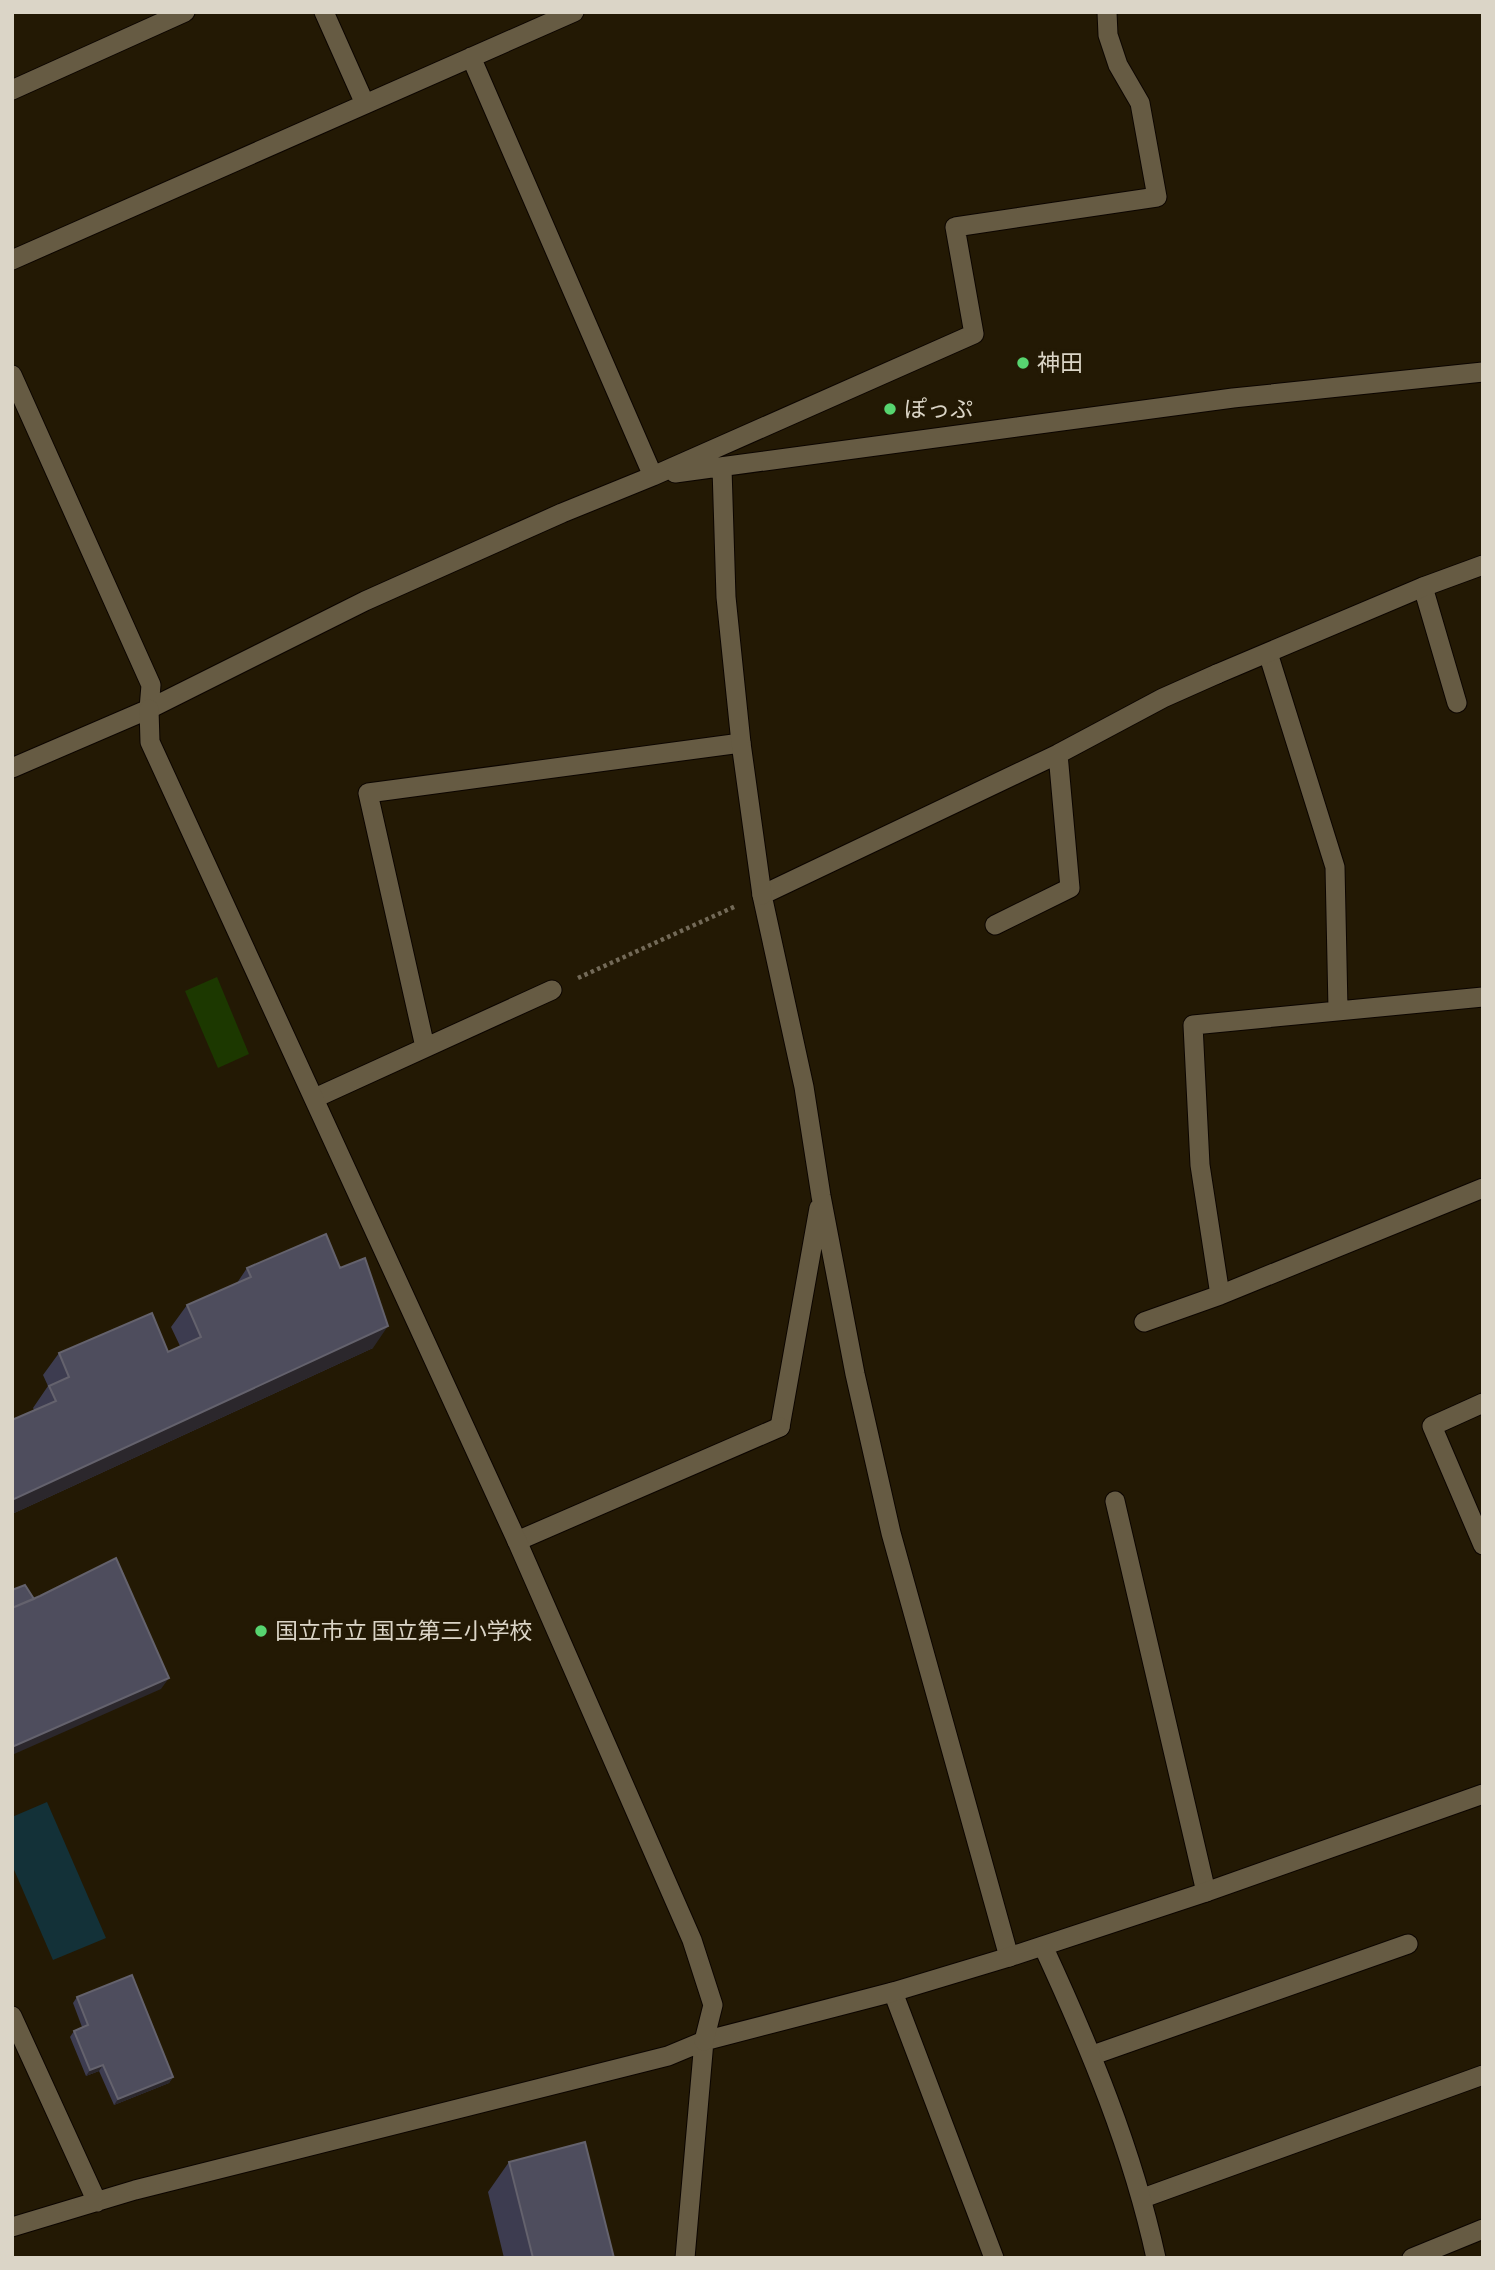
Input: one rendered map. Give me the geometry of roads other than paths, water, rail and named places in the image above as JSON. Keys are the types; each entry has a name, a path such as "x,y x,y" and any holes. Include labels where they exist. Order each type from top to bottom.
{"street":[{"path":"12,90 185,12"},
{"path":"324,12 365,104"},
{"path":"12,260 573,12"},
{"path":"12,768 149,709 365,601 974,334 955,227 1157,197 1140,103 1118,65 1108,35 1107,12"},
{"path":"471,57 653,476"},
{"path":"653,476 1233,398 1483,372"},
{"path":"12,375 151,685 150,741 517,1541 692,1940 713,2005 704,2040 685,2258"},
{"path":"722,468 726,597 741,743 762,895 804,1087 821,1196 855,1374 891,1534 1009,1957"},
{"path":"762,895 1058,754 1163,698 1423,587 1483,565"},
{"path":"1423,587 1457,703"},
{"path":"1268,653 1335,867 1338,1009"},
{"path":"425,1046 368,793 741,743"},
{"path":"995,925 1070,888 1058,754"},
{"path":"315,1098 552,990"},
{"path":"1220,1294 1200,1165 1193,1025 1483,997"},
{"path":"1144,1322 1483,1188"},
{"path":"517,1541 780,1427 821,1196"},
{"path":"1483,1403 1432,1426 1483,1545"},
{"path":"1115,1501 1206,1892"},
{"path":"12,2227 135,2190 668,2056 704,2040 893,1992 1206,1892 1483,1794"},
{"path":"1093,2055 1408,1944"},
{"path":"1043,1946 1093,2055 1143,2198 1156,2258"},
{"path":"893,1992 994,2258"},
{"path":"12,2016 97,2202"},
{"path":"1143,2198 1483,2075"},
{"path":"1412,2258 1483,2229"}],"water":[{"path":"47,1802 106,1938 53,1960 12,1865 12,1817"}],"place":[{"name":"神田","path":"1023,363"},
{"name":"ぽっぷ","path":"890,409"},
{"name":"国立市立 国立第三小学校","path":"261,1631"}]}
